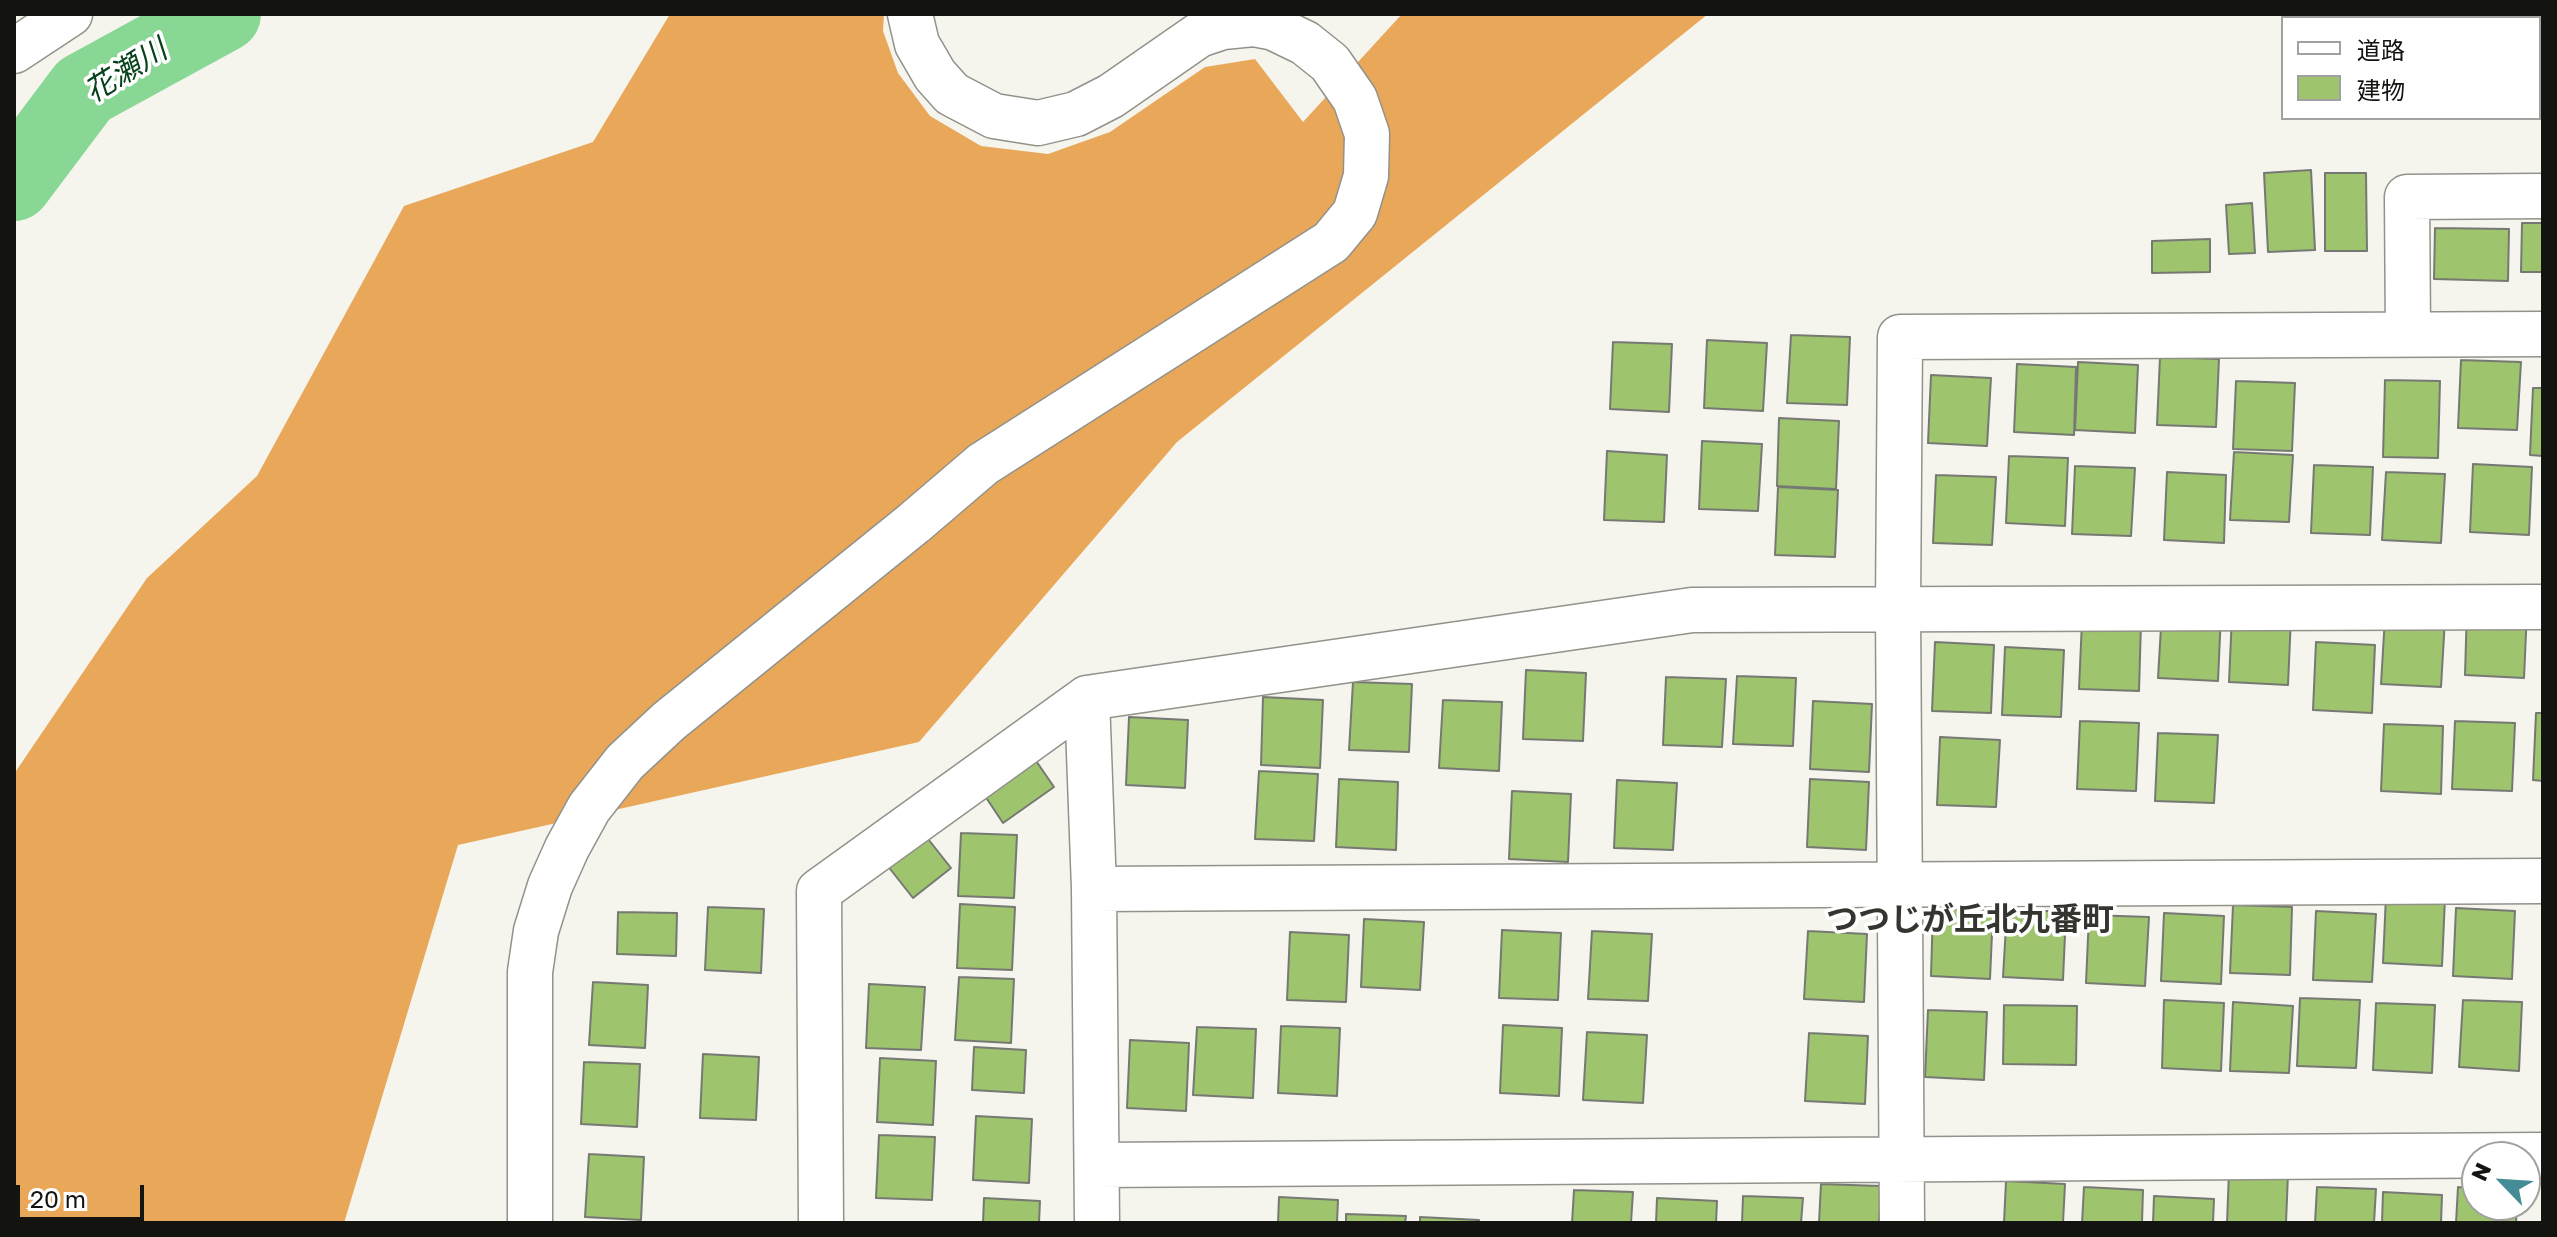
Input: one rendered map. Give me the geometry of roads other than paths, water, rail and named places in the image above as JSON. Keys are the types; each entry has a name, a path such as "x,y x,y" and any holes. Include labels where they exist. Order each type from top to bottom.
{"street":[{"path":"14,51 70,14"},
{"path":"530,1223 530,972 536,931 550,886 567,848 589,808 625,762 669,721 983,464 1331,242 1355,213 1366,176 1367,134 1355,99 1330,63 1305,43 1274,28 1253,24 1223,27 1199,35 1111,96 1076,114 1038,123 994,116 952,94 935,75 917,44 910,14"},
{"path":"2408,334 2407,197 2543,196"},
{"path":"1902,1223 1898,608 1900,337 2543,334"},
{"path":"821,1223 819,891 1087,698 1692,610 2543,607"},
{"path":"1087,698 1094,889 1097,1223"},
{"path":"1094,889 2543,881"},
{"path":"1097,1165 2543,1155"}],"waterway":[{"name":"花瀬川","path":"14,183 84,90 223,14"}],"district":[{"name":"つつじが丘北九番町","path":"1970,920"}]}
